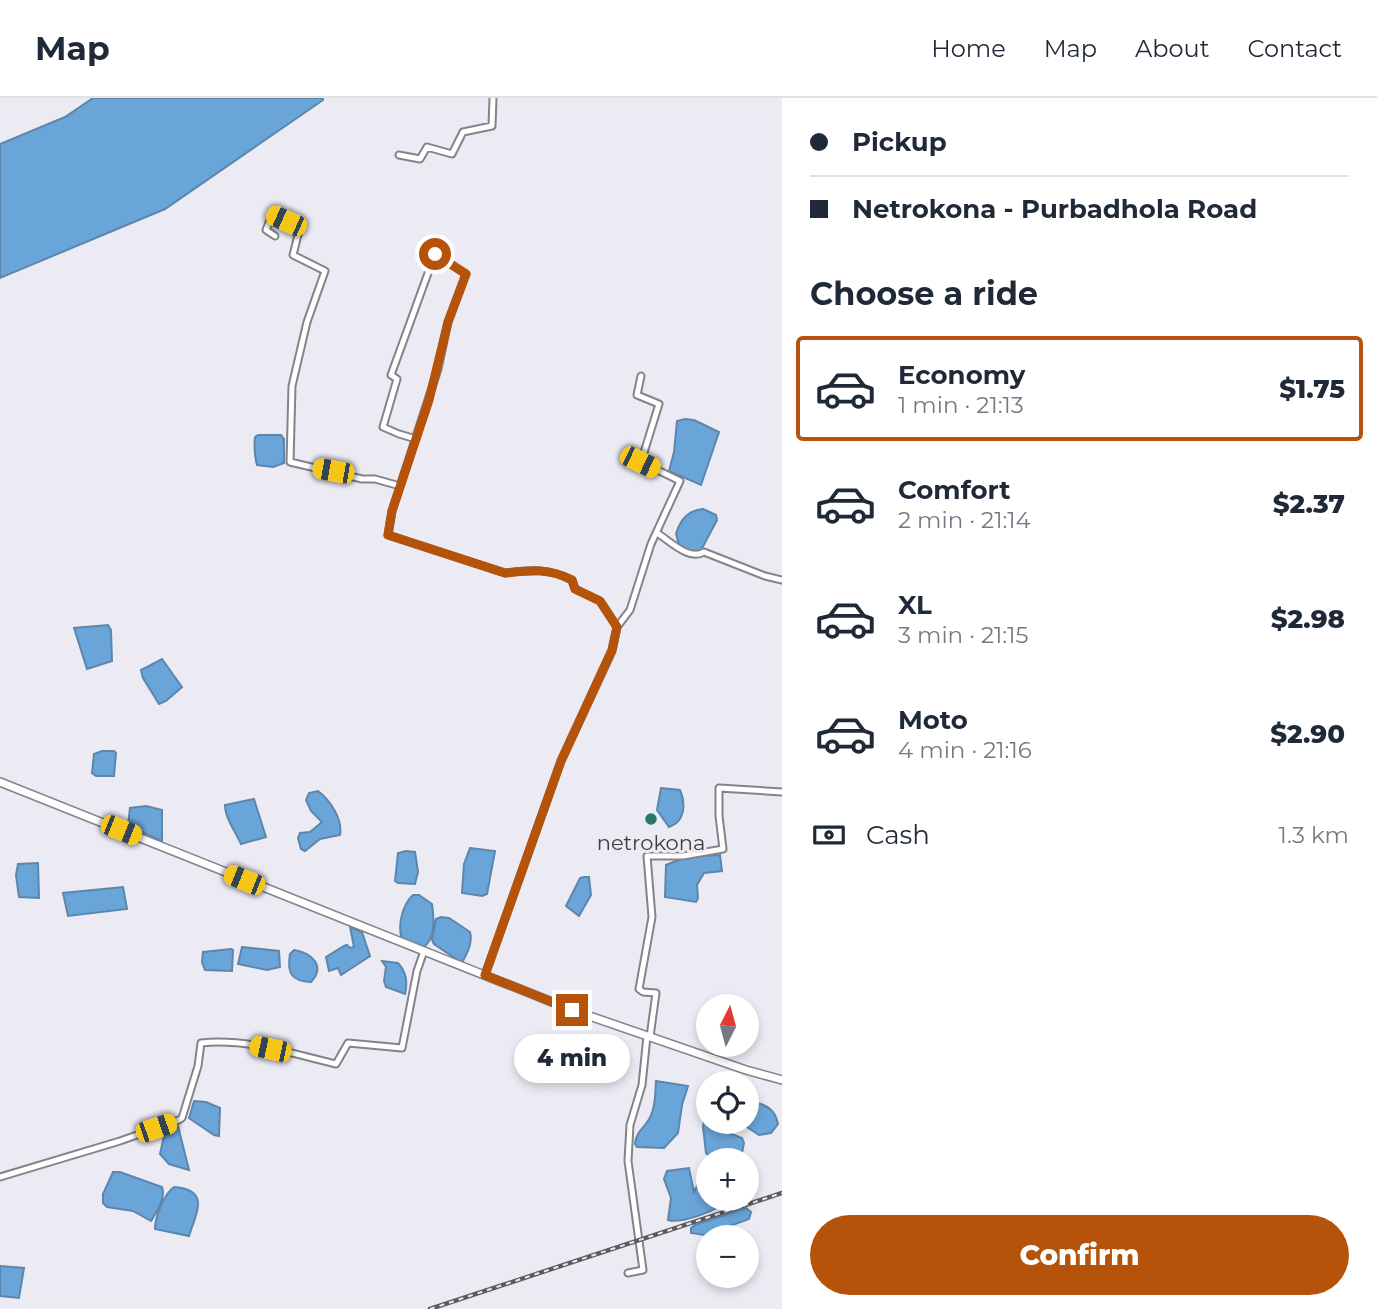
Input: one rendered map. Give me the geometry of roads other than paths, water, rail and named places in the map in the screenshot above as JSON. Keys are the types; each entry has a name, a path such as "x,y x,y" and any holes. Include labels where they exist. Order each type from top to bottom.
{"main road":[{"path":"0,782 572,1010 782,1080"}],"street":[{"path":"399,155 420,159 427,147 452,154 463,132 492,126 493,98"},
{"path":"275,236 266,230 272,215 300,227 293,255 326,271 307,322 294,376 290,462 400,486"},
{"path":"416,439 383,427 397,379 391,375 435,254 466,274 448,322 438,369 416,439 392,511 388,535 505,573 557,572 572,580 575,589 600,601 617,627"},
{"path":"485,975 561,761 612,650 617,627 631,610 652,544 680,481 640,462 659,404 637,395 641,376"},
{"path":"657,533 690,554 699,555 704,552 782,580"},
{"path":"628,1273 643,1270 628,1161 631,1125 642,1085 656,993 639,989 652,917 648,856 683,856 723,849 719,788 782,792"},
{"path":"0,1177 120,1141 182,1118 198,1066 201,1043 219,1041 248,1044 336,1064 348,1043 402,1048 417,971 424,951"}],"water":[{"path":"93,98 323,100 165,209 0,278 0,144 65,117"},
{"path":"694,420 719,432 701,485 669,471 677,421"},
{"path":"258,435 281,435 284,439 284,463 273,467 257,465 254,444"},
{"path":"703,509 716,515 717,520 699,554 680,548 676,534 680,524 689,514"},
{"path":"108,625 111,630 112,661 87,669 74,628"},
{"path":"162,659 182,687 159,704 141,670"},
{"path":"102,751 116,753 114,776 96,776 92,773 94,754"},
{"path":"661,788 680,790 683,801 681,817 669,827 657,810"},
{"path":"318,791 335,810 340,823 340,835 320,839 305,851 301,849 298,838 300,833 310,832 322,822 311,811 306,800 309,793"},
{"path":"254,799 266,837 241,844 228,820 225,805"},
{"path":"146,806 162,810 162,841 128,826 130,808"},
{"path":"470,848 495,851 487,894 482,896 462,893 464,864"},
{"path":"415,852 418,872 415,884 395,881 398,853"},
{"path":"720,855 722,871 704,873 697,885 696,902 665,897 666,865 685,857"},
{"path":"38,863 39,898 19,897 16,875 18,864"},
{"path":"589,877 591,895 579,916 566,906 580,878"},
{"path":"123,887 127,909 68,916 63,893"},
{"path":"413,895 419,895 432,904 432,933 424,947 402,939 402,915"},
{"path":"449,918 470,932 468,952 462,963 432,940 436,919"},
{"path":"350,927 362,932 370,956 341,975 338,968 329,971 326,957 344,946 354,947"},
{"path":"242,947 279,951 280,967 267,970 238,964"},
{"path":"231,949 232,971 205,970 203,952"},
{"path":"294,950 315,961 317,971 311,982 299,980 292,975 289,961"},
{"path":"382,961 398,963 401,966 406,977 405,994 386,987 386,967"},
{"path":"656,1081 688,1086 678,1133 664,1148 637,1147 637,1135 653,1111"},
{"path":"194,1101 206,1102 220,1108 219,1136 189,1118"},
{"path":"759,1103 771,1110 778,1124 771,1133 759,1135"},
{"path":"176,1125 189,1170 169,1164 160,1154 166,1127"},
{"path":"704,1134 731,1134 742,1138 744,1143 743,1148 705,1148"},
{"path":"689,1168 694,1192 696,1188 696,1211 710,1211 688,1219 668,1220 671,1198 664,1179 667,1171"},
{"path":"113,1172 162,1187 162,1200 151,1221 133,1211 107,1207 103,1203 103,1194"},
{"path":"174,1187 193,1192 197,1197 197,1210 189,1236 155,1229 161,1206"},
{"path":"737,1211 751,1212 749,1219 732,1225 696,1225 696,1234 691,1233 691,1228 695,1225"},
{"path":"0,1266 24,1268 19,1298 0,1296"}],"railway":[{"path":"430,1309 782,1193"}],"place":[{"name":"netrokona","path":"651,819"}]}
